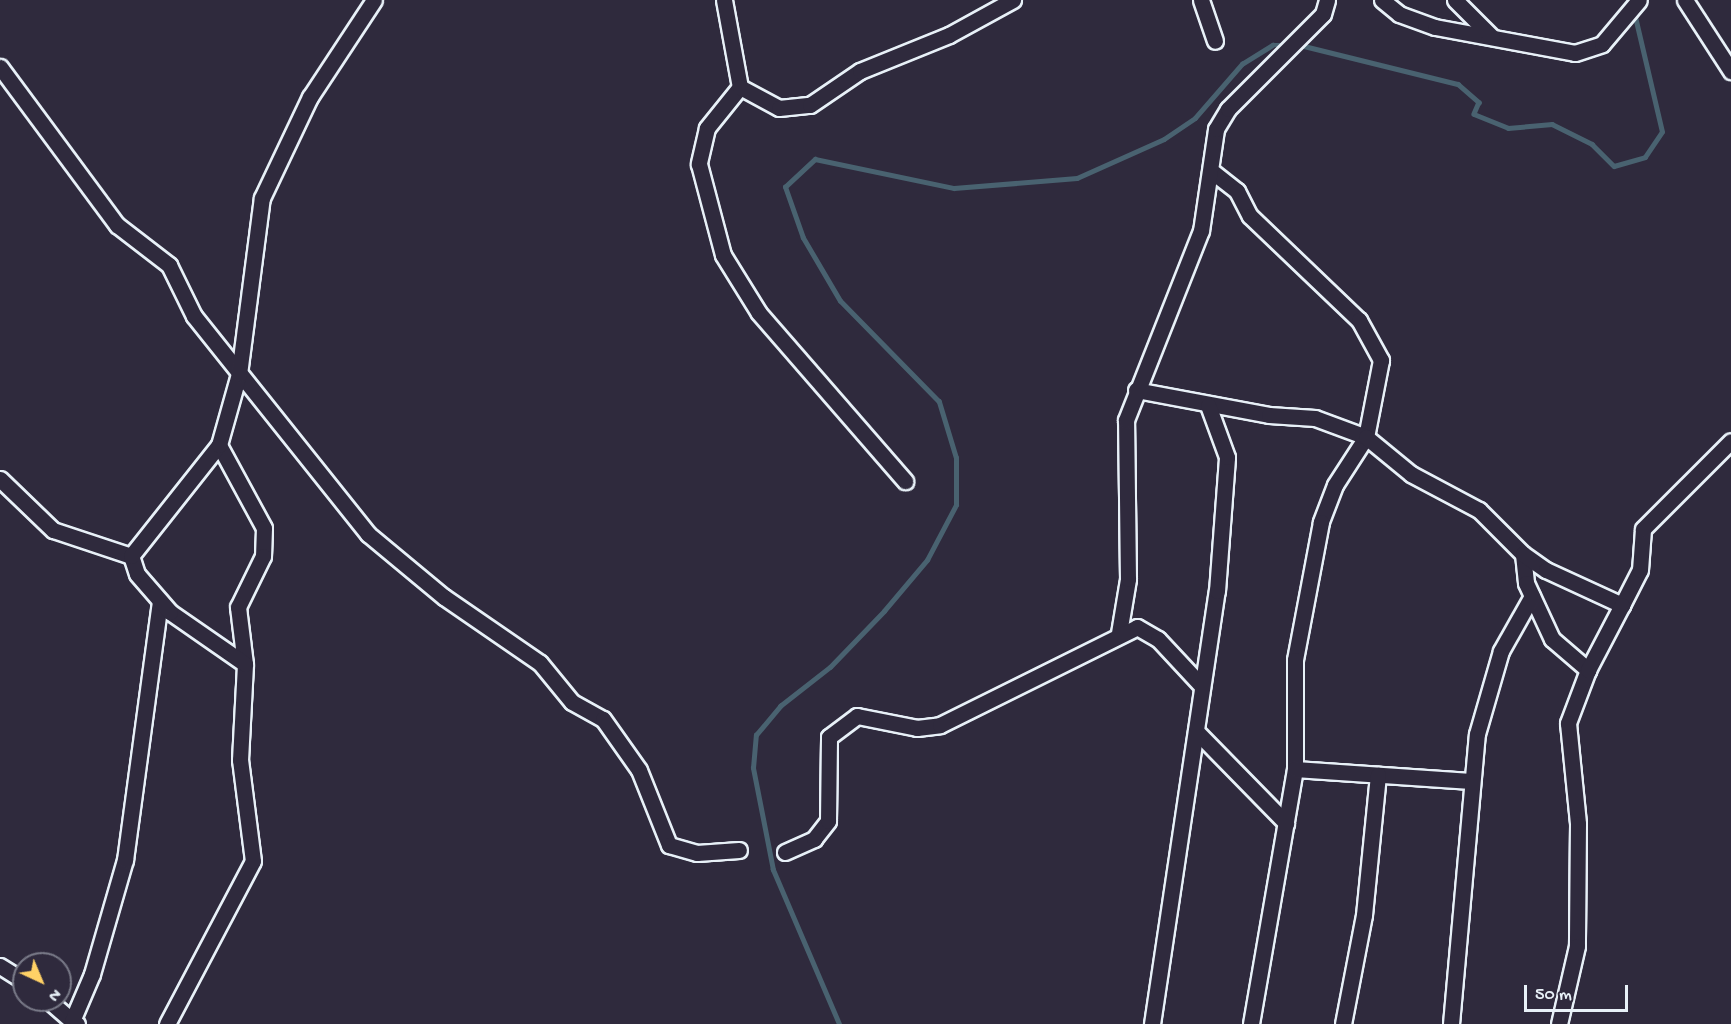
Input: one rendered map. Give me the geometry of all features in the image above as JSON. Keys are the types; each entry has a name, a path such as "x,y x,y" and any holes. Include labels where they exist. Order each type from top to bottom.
{"street":[{"path":"724,0 740,87"},
{"path":"740,87 779,108 810,105 860,71 949,35 1013,0"},
{"path":"1201,0 1215,41"},
{"path":"1119,633 1128,579 1123,436 1136,390 1201,231 1214,173 1220,120 1323,14 1327,0"},
{"path":"1382,0 1416,22 1587,52 1602,44 1639,0"},
{"path":"1455,0 1492,37"},
{"path":"1685,0 1731,71"},
{"path":"131,556 219,445 239,374 262,198 304,107 368,2"},
{"path":"0,67 117,225 168,265 194,316 378,544 540,663 567,698 603,719 639,770 669,845 697,853 739,850"},
{"path":"740,87 706,128 699,164 723,255 759,313 905,482"},
{"path":"1214,173 1237,190 1250,216 1346,306 1376,343 1381,371 1366,437 1323,514 1295,660 1295,769 1251,1024"},
{"path":"1136,390 1208,405 1315,418 1366,437 1411,474 1479,510 1523,554 1546,570 1622,605"},
{"path":"1152,1024 1196,731 1200,684 1217,591 1227,457 1208,405"},
{"path":"1558,1024 1577,946 1578,824 1568,723 1588,670 1640,570 1643,529 1731,441"},
{"path":"167,1024 253,861 240,760 245,664 238,607 262,556 264,528 219,445"},
{"path":"0,479 53,530 131,556"},
{"path":"1523,554 1532,596 1552,639 1588,670"},
{"path":"131,556 137,574 160,601 245,664"},
{"path":"1451,1024 1477,734 1501,651 1532,596"},
{"path":"62,1012 74,1022 92,974 125,860 160,601"},
{"path":"785,852 814,839 828,821 829,737 842,723 874,716 917,728 940,725 1119,633 1145,629 1200,684"},
{"path":"1196,731 1286,823"},
{"path":"1295,769 1471,781"},
{"path":"1343,1024 1364,915 1378,775"}],"waterway":[{"path":"1300,45 1458,84 1479,102 1474,114 1508,128 1552,124 1592,144 1614,166 1645,157 1662,132 1634,13"},
{"path":"839,1024 773,870 753,768 756,735 780,706 830,667 884,611 927,560 956,505 956,458 939,402 840,301 803,238 785,187 815,159 954,188 1077,178 1164,139 1195,118 1242,64 1273,45 1285,45"}]}
